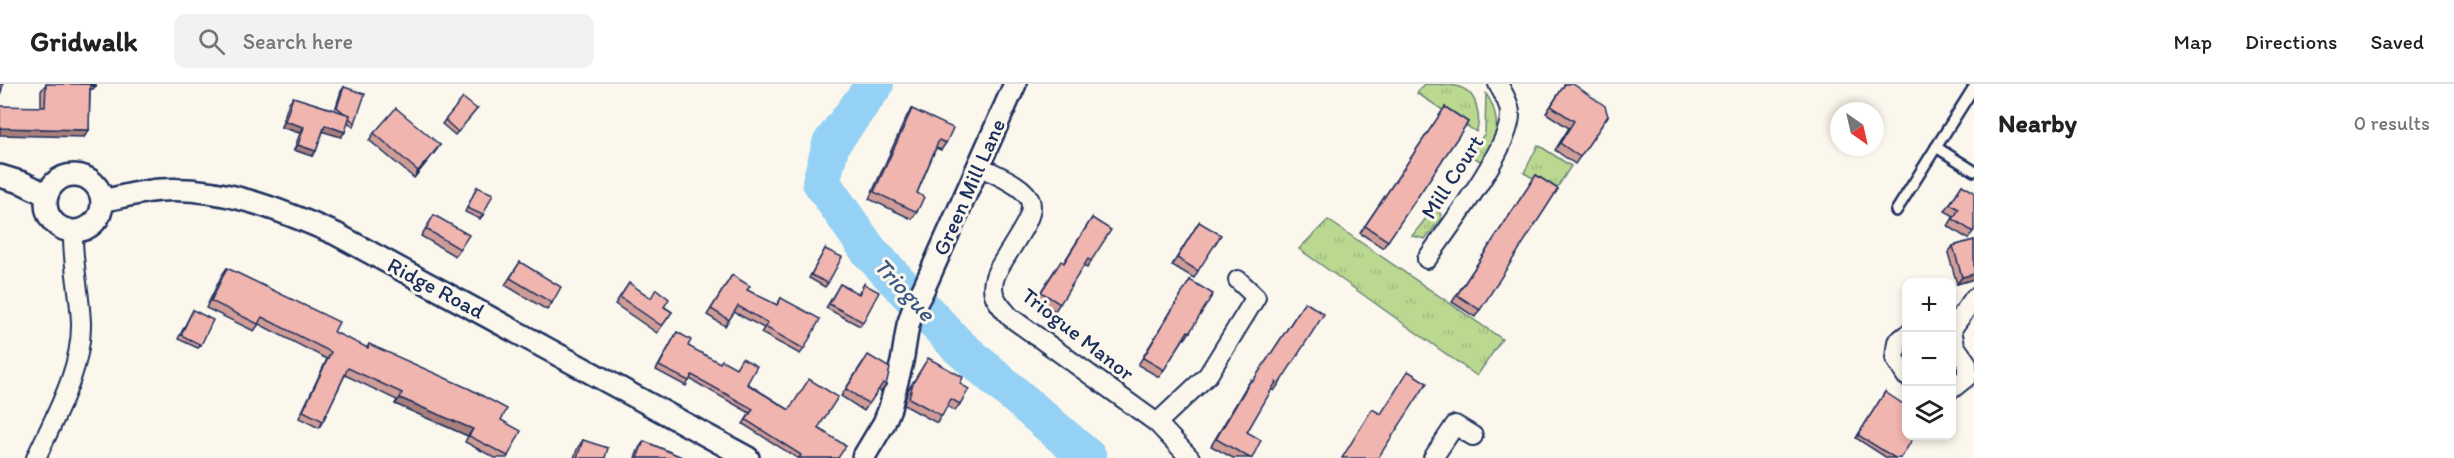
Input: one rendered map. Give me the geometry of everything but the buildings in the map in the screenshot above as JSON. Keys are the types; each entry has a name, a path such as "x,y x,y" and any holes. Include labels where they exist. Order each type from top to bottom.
{"street":[{"name":"Green Mill Lane","path":"863,458 884,423 890,408 914,307 1015,84"},
{"name":"Mill Court","path":"1427,259 1502,145 1510,114 1506,98 1498,84"},
{"name":"Triogue Manor","path":"978,166 1022,188 1031,198 1033,213 995,275 994,295 1010,317 1157,423 1190,458"},
{"path":"74,174 91,180 97,187 102,201 100,214 87,228 73,231 59,227 47,213 47,195 57,180 74,174"},
{"path":"0,176 23,183 47,195"},
{"name":"Ridge Road","path":"102,201 159,190 213,192 293,216 336,234 748,458"},
{"path":"36,458 61,402 80,344 81,322 72,255 73,231"},
{"path":"1157,423 1208,375 1256,297 1238,280"},
{"path":"1956,323 1974,298"},
{"path":"1953,332 1955,346 1967,363 1967,377 1956,386"},
{"path":"1902,338 1897,342 1895,358 1902,369"},
{"path":"1433,458 1455,424 1473,436"}],"lane":[{"path":"1896,211 1974,87"},
{"path":"1936,147 1974,171"}],"green space":[{"path":"1425,84 1452,85 1471,94 1478,114 1476,132 1417,93"},
{"path":"1486,94 1494,110 1496,130 1492,148 1480,161 1470,155 1485,133"},
{"path":"1538,145 1571,166 1555,191 1524,173"},
{"path":"1434,208 1440,213 1442,219 1425,239 1412,236"},
{"path":"1328,220 1502,339 1477,376 1299,249"}],"waterway":[{"name":"Triogue","path":"875,84 831,144 821,182 869,251 957,345 1088,458"}]}
